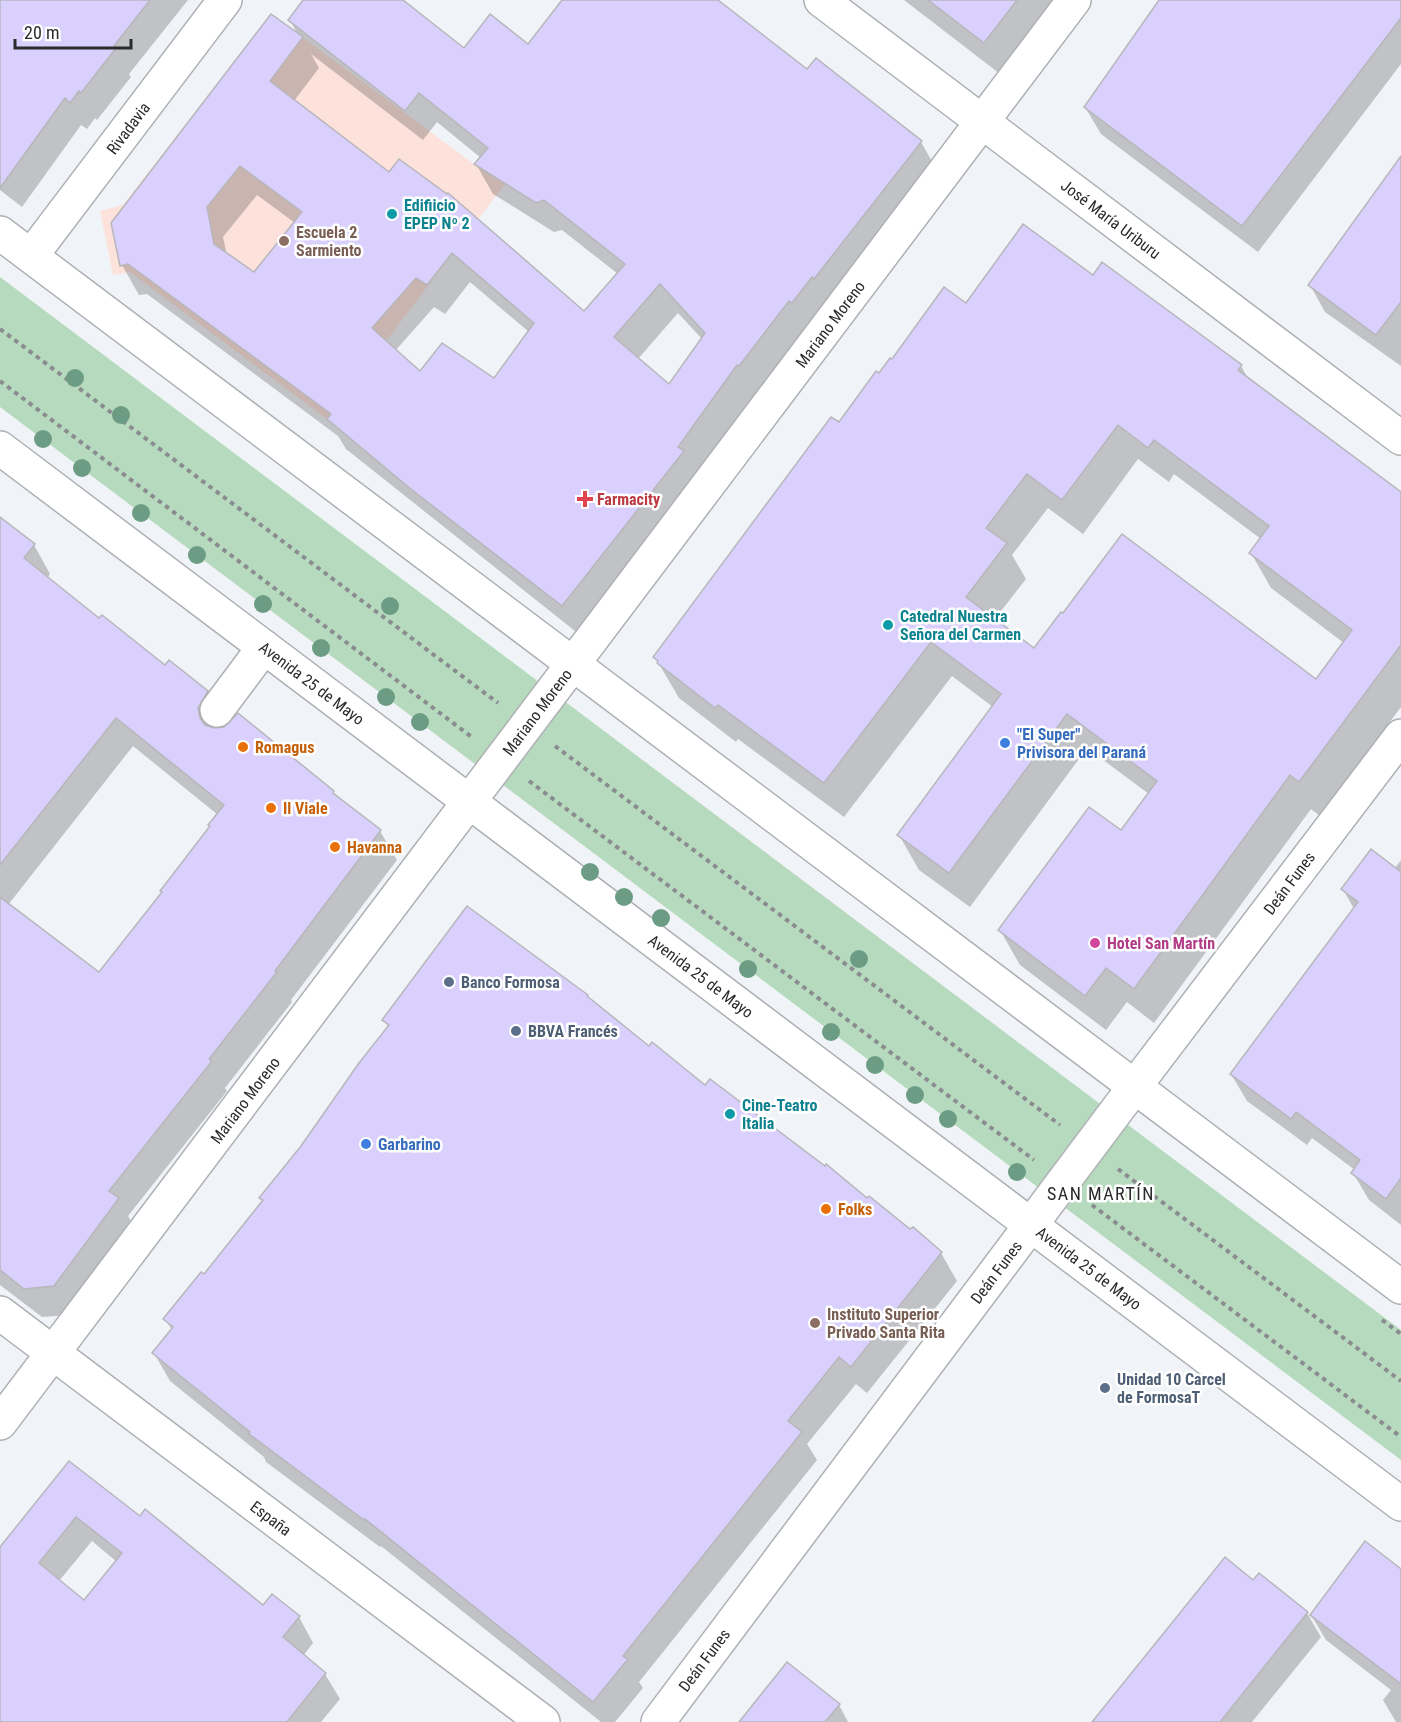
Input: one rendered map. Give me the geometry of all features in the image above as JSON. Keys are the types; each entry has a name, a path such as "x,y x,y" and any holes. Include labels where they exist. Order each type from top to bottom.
{"street":[{"name":"Rivadavia","path":"31,256 225,0"},
{"name":"José María Uriburu","path":"821,0 1401,438"},
{"name":"Mariano Moreno","path":"0,1423 1074,0"},
{"path":"0,233 1401,1287"},
{"name":"Avenida 25 de Mayo","path":"0,448 1401,1503"},
{"path":"217,710 264,647"},
{"name":"Deán Funes","path":"658,1722 1135,1086 1401,736"},
{"name":"España","path":"0,1313 543,1722"}],"path":[{"path":"0,329 1401,1381"},
{"path":"0,381 1401,1437"}],"shaded area":[{"name":"Escuela 2 Sarmiento","path":"271,14 474,164 505,184 327,419 130,272 113,275 100,211 123,205"}],"green space":[{"path":"0,277 1401,1330 1401,1460 0,407"}],"building":[{"path":"0,0 150,0 81,93 79,91 70,103 65,98 0,188"},
{"path":"303,0 403,0 464,48 490,14 528,44 562,0 718,0 807,69 816,58 922,141 814,279 812,277 792,303 789,301 739,366 737,365 678,447 684,451 562,606 412,490 327,419 331,414 128,264 120,266 111,223 271,14 303,37 270,81 389,172 399,159 448,193 584,311 625,264 544,200 536,203 474,164 488,148 419,93 405,111 288,20","holes":["240,166 302,212 254,272 214,244 207,207","452,253 534,323 494,378 442,343 420,371 372,328 416,278 427,285","660,284 705,333 669,384 614,337"]},
{"path":"928,0 1017,0 984,43"},
{"path":"1159,0 1401,0 1401,18 1242,226 1084,107"},
{"path":"1401,156 1401,302 1376,335 1308,285"},
{"path":"1023,224 1093,275 1102,262 1242,365 1238,370 1401,492 1401,645 1299,782 1290,775 1134,989 1106,968 1085,996 998,930 1089,807 1121,830 1157,781 1067,714 949,873 897,835 1001,694 931,642 824,783 718,705 715,708 657,663 658,661 653,657 831,417 839,422 876,371 879,373 890,358 892,359 944,287 966,303","holes":["1118,425 1148,448 1154,440 1269,526 1249,553 1352,630 1316,679 1122,534 1034,648 966,597 1007,543 986,528 1027,474 1062,500"]},
{"path":"0,517 35,544 24,558 99,618 102,615 165,665 169,660 208,691 198,708 200,718 205,725 214,728 224,727 238,713 381,830 275,971 277,972 209,1059 212,1061 109,1191 119,1198 54,1286 24,1289 0,1270 0,897 99,972 162,892 160,891 224,805 116,718 0,865"},
{"path":"1371,849 1401,872 1401,1178 1386,1199 1351,1173 1360,1160 1296,1112 1291,1119 1230,1074 1358,902 1341,889"},
{"path":"467,906 588,995 649,1046 652,1042 705,1085 710,1079 825,1166 826,1164 867,1198 869,1196 910,1229 913,1227 942,1252 851,1367 839,1357 788,1421 802,1432 623,1656 628,1659 593,1702 365,1519 249,1434 250,1432 152,1353 173,1327 163,1319 201,1272 204,1274 263,1200 259,1198 301,1146 359,1063 389,1025 382,1020"},
{"path":"69,1461 140,1516 145,1509 263,1605 272,1594 300,1616 283,1637 326,1673 287,1722 0,1722 0,1547","holes":["76,1517 122,1553 84,1600 39,1563"]},
{"path":"1365,1541 1401,1569 1401,1684 1310,1615"},
{"path":"1225,1557 1253,1580 1259,1573 1308,1612 1220,1722 1092,1722"},
{"path":"787,1662 840,1704 825,1722 739,1722"}],"place":[{"name":"Edifiicio EPEP Nº 2","path":"392,214"},
{"name":"Escuela 2 Sarmiento","path":"284,241"},
{"name":"Farmacity","path":"585,499"},
{"name":"Catedral Nuestra Señora del Carmen","path":"888,625"},
{"name":"\"El Super\" Privisora del Paraná","path":"1005,743"},
{"name":"Romagus","path":"243,747"},
{"name":"Il Viale","path":"271,808"},
{"name":"Havanna","path":"335,847"},
{"name":"Hotel San Martín","path":"1095,943"},
{"name":"Banco Formosa","path":"449,982"},
{"name":"BBVA Francés","path":"516,1031"},
{"name":"Cine-Teatro Italia","path":"730,1114"},
{"name":"Garbarino","path":"366,1144"},
{"name":"Folks","path":"826,1209"},
{"name":"Instituto Superior Privado Santa Rita","path":"815,1323"},
{"name":"Unidad 10 Carcel de FormosaT","path":"1105,1388"}],"district":[{"name":"SAN MARTÍN","path":"1101,1194"}]}
